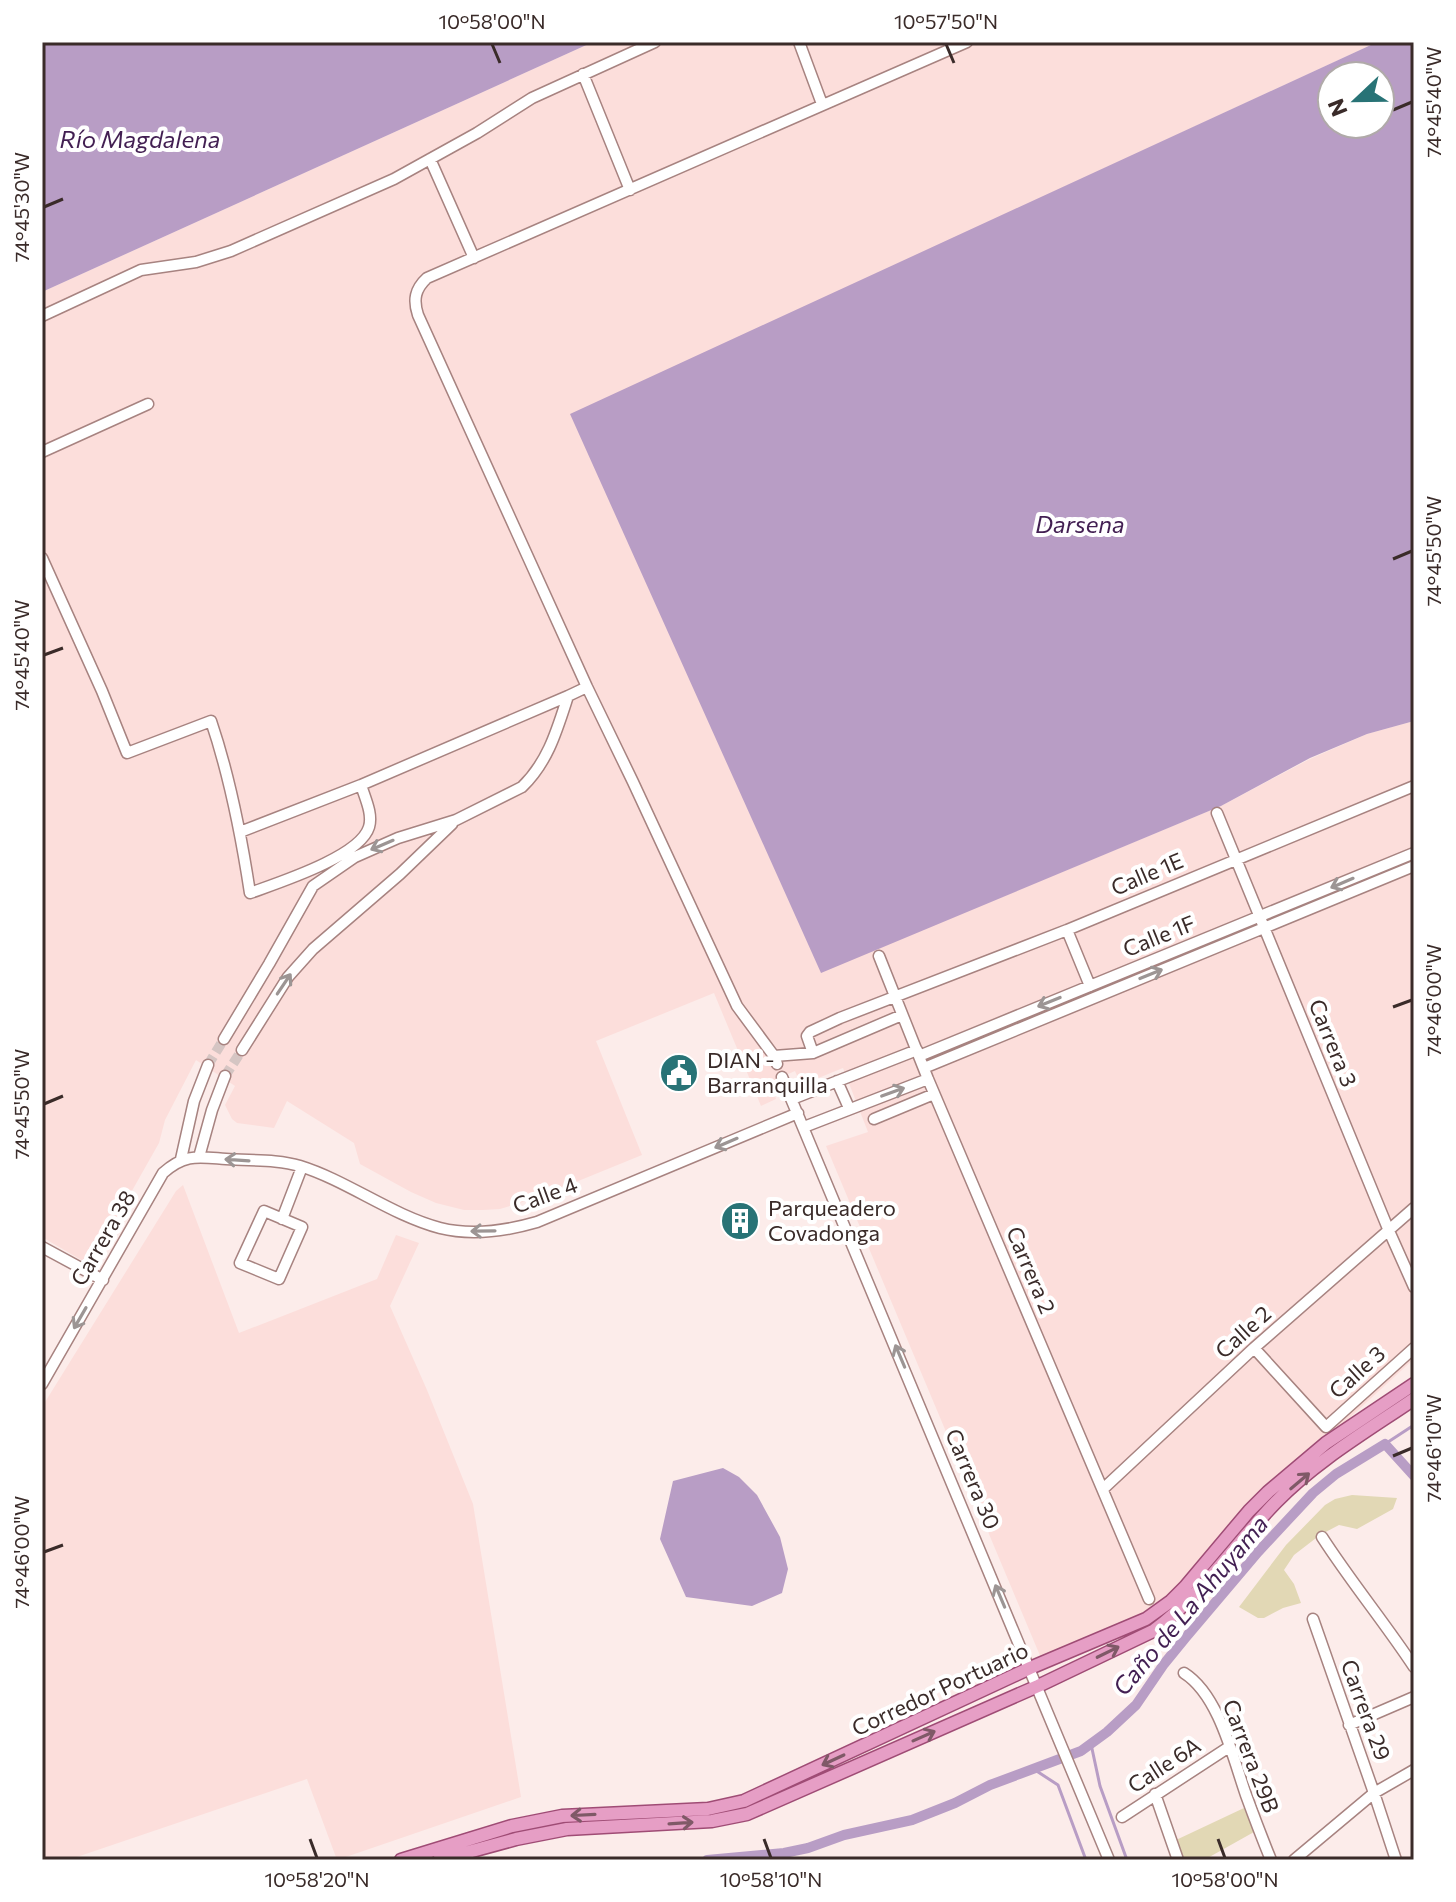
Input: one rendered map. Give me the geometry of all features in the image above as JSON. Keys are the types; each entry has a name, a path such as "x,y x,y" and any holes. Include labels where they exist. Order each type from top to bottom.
{"main road":[{"name":"Corredor Portuario","path":"401,1860 512,1826 562,1816 708,1809 744,1801 1030,1668 1146,1619 1171,1601 1249,1511 1331,1439 1414,1384"},
{"name":"Corredor Portuario","path":"439,1860 567,1829 712,1821 747,1814 1038,1686 1166,1622 1194,1596 1331,1439 1414,1399"}],"street":[{"path":"42,316 141,270 196,262 231,251 394,179 532,98 655,42"},
{"path":"799,42 822,104"},
{"path":"902,1015 813,1053 775,1060 737,1006 587,687 415,305 416,293 427,278 967,42"},
{"path":"583,74 630,190"},
{"path":"430,159 474,258"},
{"path":"42,452 148,404"},
{"path":"42,558 127,753 211,721 223,756 250,893 296,877 337,857 366,835 370,816 361,785"},
{"path":"240,832 361,785 587,687"},
{"path":"224,1039 313,886 355,857 398,838 456,820 522,787 547,755 568,696"},
{"name":"Calle 1E","path":"813,1053 807,1036 810,1032 840,1018 1067,930 1414,786"},
{"name":"Carrera 3","path":"1217,813 1414,1287"},
{"path":"242,1050 288,977 313,949 400,874 456,820"},
{"name":"Calle 1F","path":"804,1127 1414,853"},
{"name":"Calle 1F","path":"792,1099 1414,866"},
{"path":"1067,930 1090,986"},
{"name":"Carrera 2","path":"879,956 934,1094 1149,1599"},
{"path":"1109,978 1114,990"},
{"path":"181,1159 194,1101 208,1065"},
{"path":"199,1157 225,1076"},
{"name":"Carrera 30","path":"782,1077 1109,1860"},
{"path":"837,1081 849,1108"},
{"path":"874,1119 934,1094"},
{"name":"Calle 4","path":"181,1159 199,1157 293,1164 422,1222 467,1232 494,1231 537,1222 798,1113"},
{"name":"Carrera 38","path":"42,1384 163,1173 181,1159"},
{"path":"282,1219 302,1167"},
{"name":"Calle 2","path":"1103,1489 1254,1348 1414,1208"},
{"path":"264,1211 282,1219 302,1227 279,1279 240,1263 264,1211"},
{"path":"42,1247 103,1280"},
{"path":"1254,1348 1331,1439"},
{"name":"Calle 3","path":"1331,1439 1414,1348"},
{"path":"1322,1537 1414,1667"},
{"name":"Carrera 29","path":"1313,1619 1396,1860"},
{"name":"Carrera 29B","path":"1184,1673 1204,1691 1223,1730 1271,1860"},
{"path":"1349,1725 1414,1697"},
{"name":"Calle 6A","path":"1122,1817 1229,1747"},
{"path":"1294,1860 1374,1793 1414,1770"},
{"path":"1155,1794 1178,1860"}],"shaded area":[{"path":"593,42 1373,42 1338,60 1316,60 1316,70 571,415 821,972 1221,806 1310,759 1367,734 1414,721 1414,1359 1345,1422 1319,1439 1248,1502 1169,1595 1144,1614 1041,1658 826,1146 868,1132 843,1068 801,1085 795,1071 770,1082 776,1099 761,1106 714,993 596,1041 642,1155 539,1197 500,1209 483,1210 464,1210 436,1203 360,1164 354,1143 287,1101 274,1128 237,1123 225,1105 235,1086 196,1060 165,1120 159,1143 90,1265 42,1237 42,292"},
{"path":"183,1185 239,1333 377,1279 396,1235 419,1243 390,1306 473,1504 521,1797 337,1860 307,1779 68,1860 42,1860 42,1407 176,1191"},
{"path":"1352,1495 1397,1498 1393,1509 1357,1529 1339,1525 1294,1555 1284,1570 1294,1584 1301,1603 1264,1618 1258,1618 1239,1607 1286,1545 1325,1505"},
{"path":"1244,1808 1254,1832 1204,1860 1185,1860 1176,1840"}],"water":[{"name":"Río Magdalena","path":"42,42 593,42 42,292"},
{"name":"Darsena","path":"1373,42 1414,42 1414,721 1367,734 1310,758 1221,806 821,973 570,414 1316,70 1316,140 1396,140 1396,60 1338,60"},
{"path":"723,1468 739,1477 757,1495 780,1537 788,1569 782,1593 752,1606 686,1597 660,1539 673,1481"}],"waterway":[{"name":"Caño de La Ahuyama","path":"1385,1444 1414,1425"},
{"name":"Caño de La Ahuyama","path":"707,1860 784,1853 844,1835 912,1820 990,1785 1081,1751 1136,1705 1164,1664 1258,1552 1313,1493 1336,1474 1385,1444 1414,1476"},
{"path":"1091,1744 1100,1786 1127,1860"},
{"path":"1035,1770 1058,1785 1086,1860"}],"tunnel":[{"path":"208,1065 224,1039"},
{"path":"225,1076 242,1050"}],"place":[{"name":"DIAN - Barranquilla","path":"679,1073"},
{"name":"Parqueadero Covadonga","path":"740,1221"}]}
